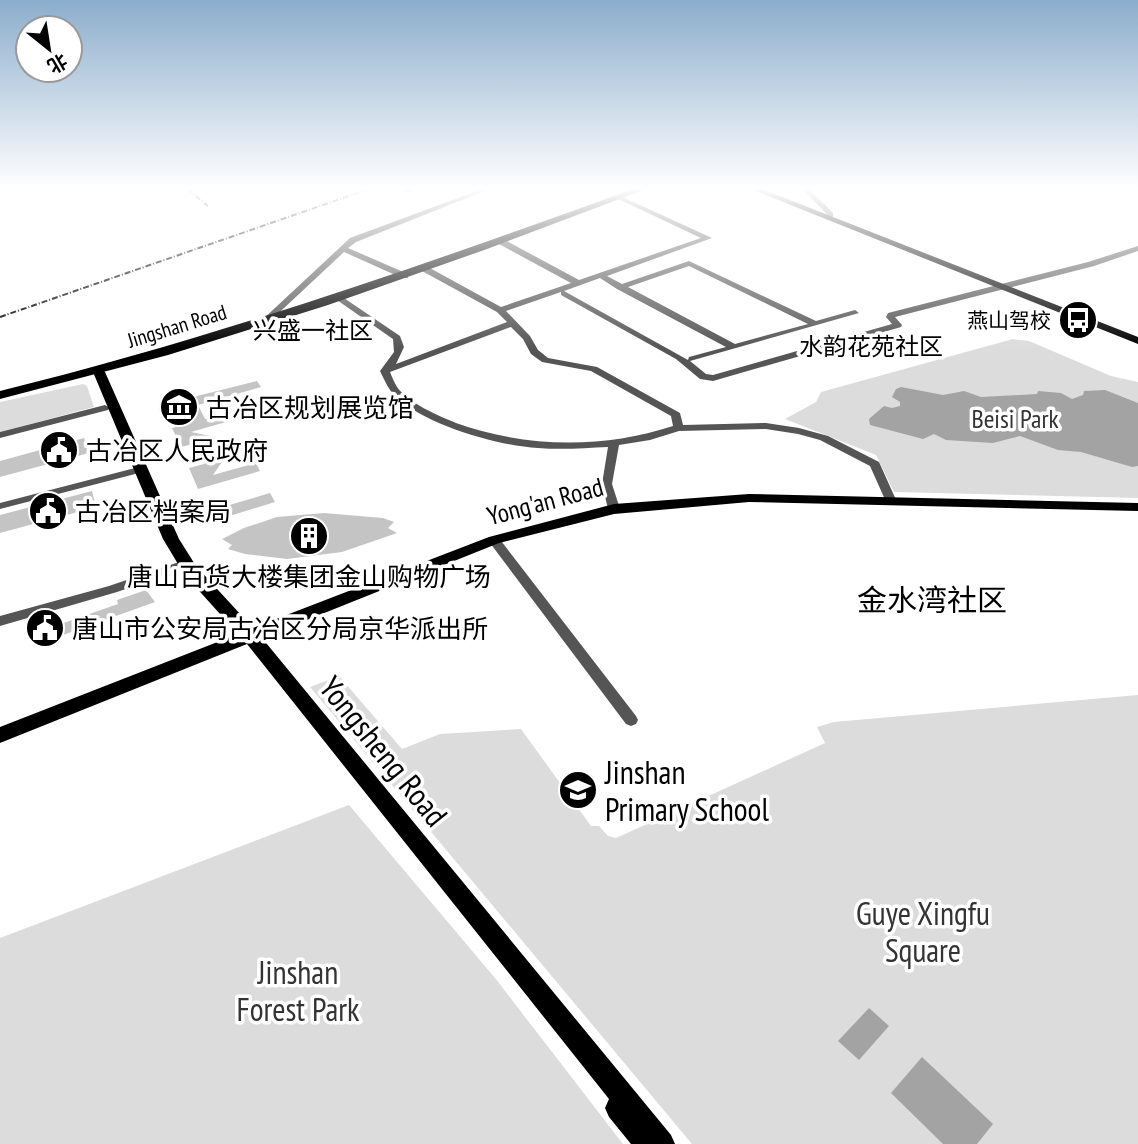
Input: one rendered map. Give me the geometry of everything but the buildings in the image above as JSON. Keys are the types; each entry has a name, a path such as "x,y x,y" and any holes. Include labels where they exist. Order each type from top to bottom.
{"highway":[{"name":"Jingshan Road","path":"0,395 96,373 338,298 496,242"}],"main road":[{"path":"896,242 1138,339"},
{"name":"Yongsheng Road","path":"96,373 105,408 165,544 179,566 246,637 648,1144"},
{"name":"Yongsheng Road","path":"96,373 171,539 190,570 662,1144"},
{"name":"Yong'an Road","path":"0,735 494,540 614,509 692,500 749,498 1138,508"}],"street":[{"path":"265,321 350,242"},
{"path":"503,242 578,283"},
{"path":"500,310 695,242"},
{"path":"343,249 405,276"},
{"path":"565,293 679,357 704,377 713,377 898,325 891,315 1091,264 1137,249"},
{"path":"620,286 689,263 815,324"},
{"path":"425,269 500,310 527,338 534,352 545,360 594,369 676,415 678,428"},
{"path":"600,275 733,347"},
{"path":"338,298 397,338 399,352 385,371"},
{"path":"692,359 855,313"},
{"path":"385,371 513,323"},
{"path":"385,371 393,388 411,404 446,423 475,433 535,444 571,446 614,443 650,437 678,428 766,426 799,430 824,438 875,464 891,502"},
{"path":"0,435 105,408"},
{"path":"614,443 607,484 614,509"},
{"path":"0,506 135,471"},
{"path":"494,540 631,720"},
{"path":"0,621 113,589 179,566"}],"green space":[{"name":"Beisi Park","path":"1013,339 1029,341 1111,376 1138,382 1138,498 894,492 876,455 785,419 816,402 821,392"},
{"path":"83,384 87,386 94,407 0,432 0,402"},
{"name":"Guye Xingfu Square","path":"339,676 402,749 440,734 521,729 591,826 599,826 608,836 616,838 825,743 817,727 834,722 1138,695 1138,1144 692,1144 310,687"},
{"name":"Jinshan Forest Park","path":"349,805 495,978 623,1144 0,1144 0,938"}],"shaded area":[{"path":"901,387 943,395 964,391 981,397 1037,394 1038,391 1061,393 1072,399 1083,395 1084,391 1105,390 1138,403 1138,466 1132,467 1081,452 1058,450 1020,436 993,443 946,440 934,434 923,439 870,425 869,419 884,406 900,406 900,402 892,397 896,389"},
{"path":"869,1008 889,1026 859,1060 838,1041"},
{"path":"922,1057 993,1124 977,1144 943,1144 891,1093"}],"railway":[{"path":"0,317 215,242"}],"place":[{"name":"燕山驾校","path":"1078,320"},
{"name":"古冶区规划展览馆","path":"179,407"},
{"name":"古冶区人民政府","path":"59,450"},
{"name":"古冶区档案局","path":"48,511"},
{"name":"唐山百货大楼集团金山购物广场","path":"309,536"},
{"name":"唐山市公安局古冶区分局京华派出所","path":"45,628"},
{"name":"Jinshan Primary School","path":"578,790"}],"district":[{"name":"兴盛一社区","path":"313,330"},
{"name":"水韵花苑社区","path":"871,346"},
{"name":"金水湾社区","path":"932,599"}]}
